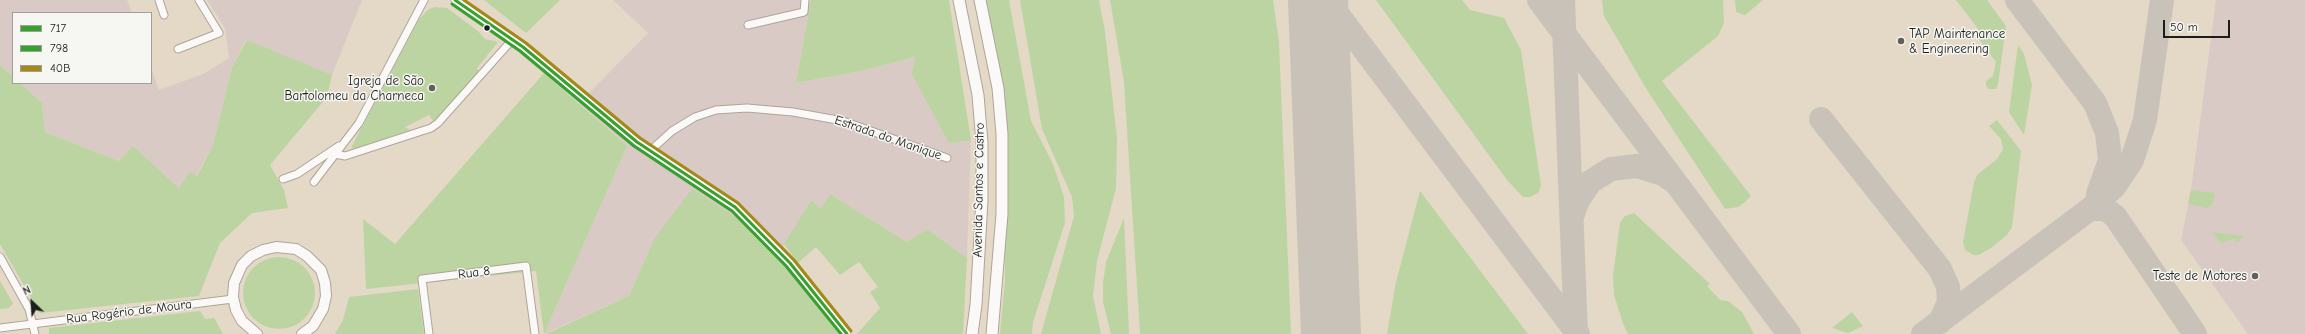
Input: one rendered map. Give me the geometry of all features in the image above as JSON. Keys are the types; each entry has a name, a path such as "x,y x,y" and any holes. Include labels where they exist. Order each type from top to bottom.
{"main road":[{"name":"Avenida Santos e Castro","path":"959,0 978,95 982,143 982,200 976,305 972,334"},
{"name":"Avenida Santos e Castro","path":"980,0 998,88 1002,134 1002,214 992,334"},
{"path":"257,334 249,330 238,316 233,299 236,277 246,260 257,252 270,248 289,248 308,256 320,270 325,283 326,296 315,334"},
{"path":"302,334 313,326 320,315"}],"street":[{"path":"159,0 164,15"},
{"path":"178,49 219,33 199,0"},
{"path":"314,182 359,123 424,0"},
{"path":"455,0 512,40 650,151 717,194 750,221 790,262 847,334"},
{"path":"748,25 804,12 806,0"},
{"path":"335,154 345,156 431,128 438,123 512,40"},
{"name":"Estrada do Manique","path":"650,151 672,131 695,117 716,110 746,108 793,112 842,121 947,158"},
{"path":"283,179 297,174 346,142"},
{"path":"0,258 29,308 34,324 35,334"},
{"name":"Rua 8","path":"429,334 422,279 526,266 535,334"},
{"name":"Rua Rogério de Moura","path":"0,328 233,299"}],"shaded area":[{"path":"0,0 127,0 132,12 12,12 12,75 0,65"},
{"path":"207,0 362,0 332,75 246,40 232,67 213,145 196,176 179,188 133,146 119,161 45,132 42,103 21,84 152,84 152,70 159,90 203,74 229,58 225,28"},
{"path":"613,0 811,0 796,83 861,71 916,57 949,143 971,140 967,258 927,229 907,242 830,194 821,208 817,205 784,244 781,262 745,223 654,239 629,296 544,334 627,146 579,103 648,33"},
{"path":"2216,0 2305,0 2305,334 2248,334 2181,240 2191,190"}],"green space":[{"path":"484,0 560,0 526,33"},
{"path":"811,0 949,0 971,140 949,143 912,74 915,57 861,71 796,83"},
{"path":"986,0 1009,0 1031,121 1053,164 1064,197 1065,223 1033,322 1032,334 1000,334 1005,281 1005,194 1002,104"},
{"path":"1020,0 1099,0 1105,32 1117,138 1116,188 1097,261 1093,296 1101,334 1041,334 1074,216 1072,197 1042,129"},
{"path":"1110,0 1273,0 1279,42 1291,334 1140,334 1124,82"},
{"path":"1376,0 1462,0 1470,10 1504,18 1521,50 1541,186 1538,193 1530,197 1523,197 1507,180"},
{"path":"1602,0 1723,0 1724,23 1718,36 1662,81 1751,196 1738,207 1725,209 1647,90 1604,16"},
{"path":"1735,0 1763,0 1745,15 1736,12"},
{"path":"1956,0 1987,0 2006,26 1996,89 1989,89 1986,86 1986,81 1993,76 1996,62 1979,39 1979,30"},
{"path":"435,7 447,8 478,31 485,39 498,42 477,68 480,74 470,88 433,121 429,115 405,127 410,130 353,149 352,146 419,19 429,9"},
{"path":"247,40 332,75 327,97 270,165 284,190 288,208 252,213 220,243 199,296 40,313 0,244 0,65 12,75 12,84 21,84 42,103 45,132 119,161 133,146 179,188 190,172 197,176 213,145 232,67"},
{"path":"2018,45 2024,54 2032,85 2024,135 2009,112"},
{"path":"544,73 627,146 544,334 536,271 366,289 363,219 395,244"},
{"path":"1997,120 2021,151 2012,227 2007,235 1991,248 1979,255 1973,255 1965,250 1963,242 1974,182 1977,175 1997,159 2003,149 2001,139 1989,126"},
{"path":"692,189 745,223 781,262 839,334 546,334 629,296 654,239"},
{"path":"2191,190 2215,193 2212,205 2208,208 2188,204"},
{"path":"1420,191 1528,334 1387,334 1396,282"},
{"path":"830,194 907,242 927,229 967,258 963,334 857,334 880,308 870,292 878,287 859,262 840,275 816,247 798,263 784,244 811,201 821,208"},
{"path":"1634,213 1710,284 1707,286 1720,300 1728,301 1742,312 1754,334 1628,334 1614,295 1613,275 1620,223 1625,216"},
{"path":"1124,218 1129,334 1111,334 1103,302 1103,283 1106,262"},
{"path":"2212,232 2244,237 2237,242 2234,239 2221,243"},
{"path":"279,257 299,263 309,273 315,293 309,313 299,323 279,329 259,323 249,313 243,293 249,273 259,263"},
{"path":"0,281 13,303 9,308 0,309"},
{"path":"418,289 424,334 335,334 343,320 349,297"},
{"path":"200,311 205,319 214,318 223,334 49,334 49,328"},
{"path":"1852,312 1863,326 1848,333 1832,328"}],"taxiway":[{"path":"1327,0 1578,334"},
{"path":"1539,0 1789,334"},
{"path":"1563,0 1576,334"},
{"path":"2017,0 2095,103 2107,133 2110,160 2098,194"},
{"path":"1923,334 2090,209 2114,187 2132,160 2145,120 2162,0"},
{"path":"1821,119 1940,269 1948,287 1949,302 1940,322"},
{"path":"1573,214 1577,202 1590,182 1611,169 1637,166 1663,174 1673,181"},
{"path":"2090,209 2105,209 2115,216 2195,334"}],"runway":[{"path":"1318,0 1331,334"}],"transit line":[{"name":"717","path":"455,0 523,47 637,142 735,207 790,263 847,334"},
{"name":"40B","path":"464,0 526,43 640,138 738,203 794,260 851,331"},
{"name":"798","path":"452,4 520,51 634,146 732,211 786,266 841,334"}],"place":[{"name":"TAP Maintenance & Engineering","path":"1901,41"},
{"name":"Igreja de São Bartolomeu da Charneca","path":"432,88"},
{"name":"Teste de Motores","path":"2255,276"}]}
